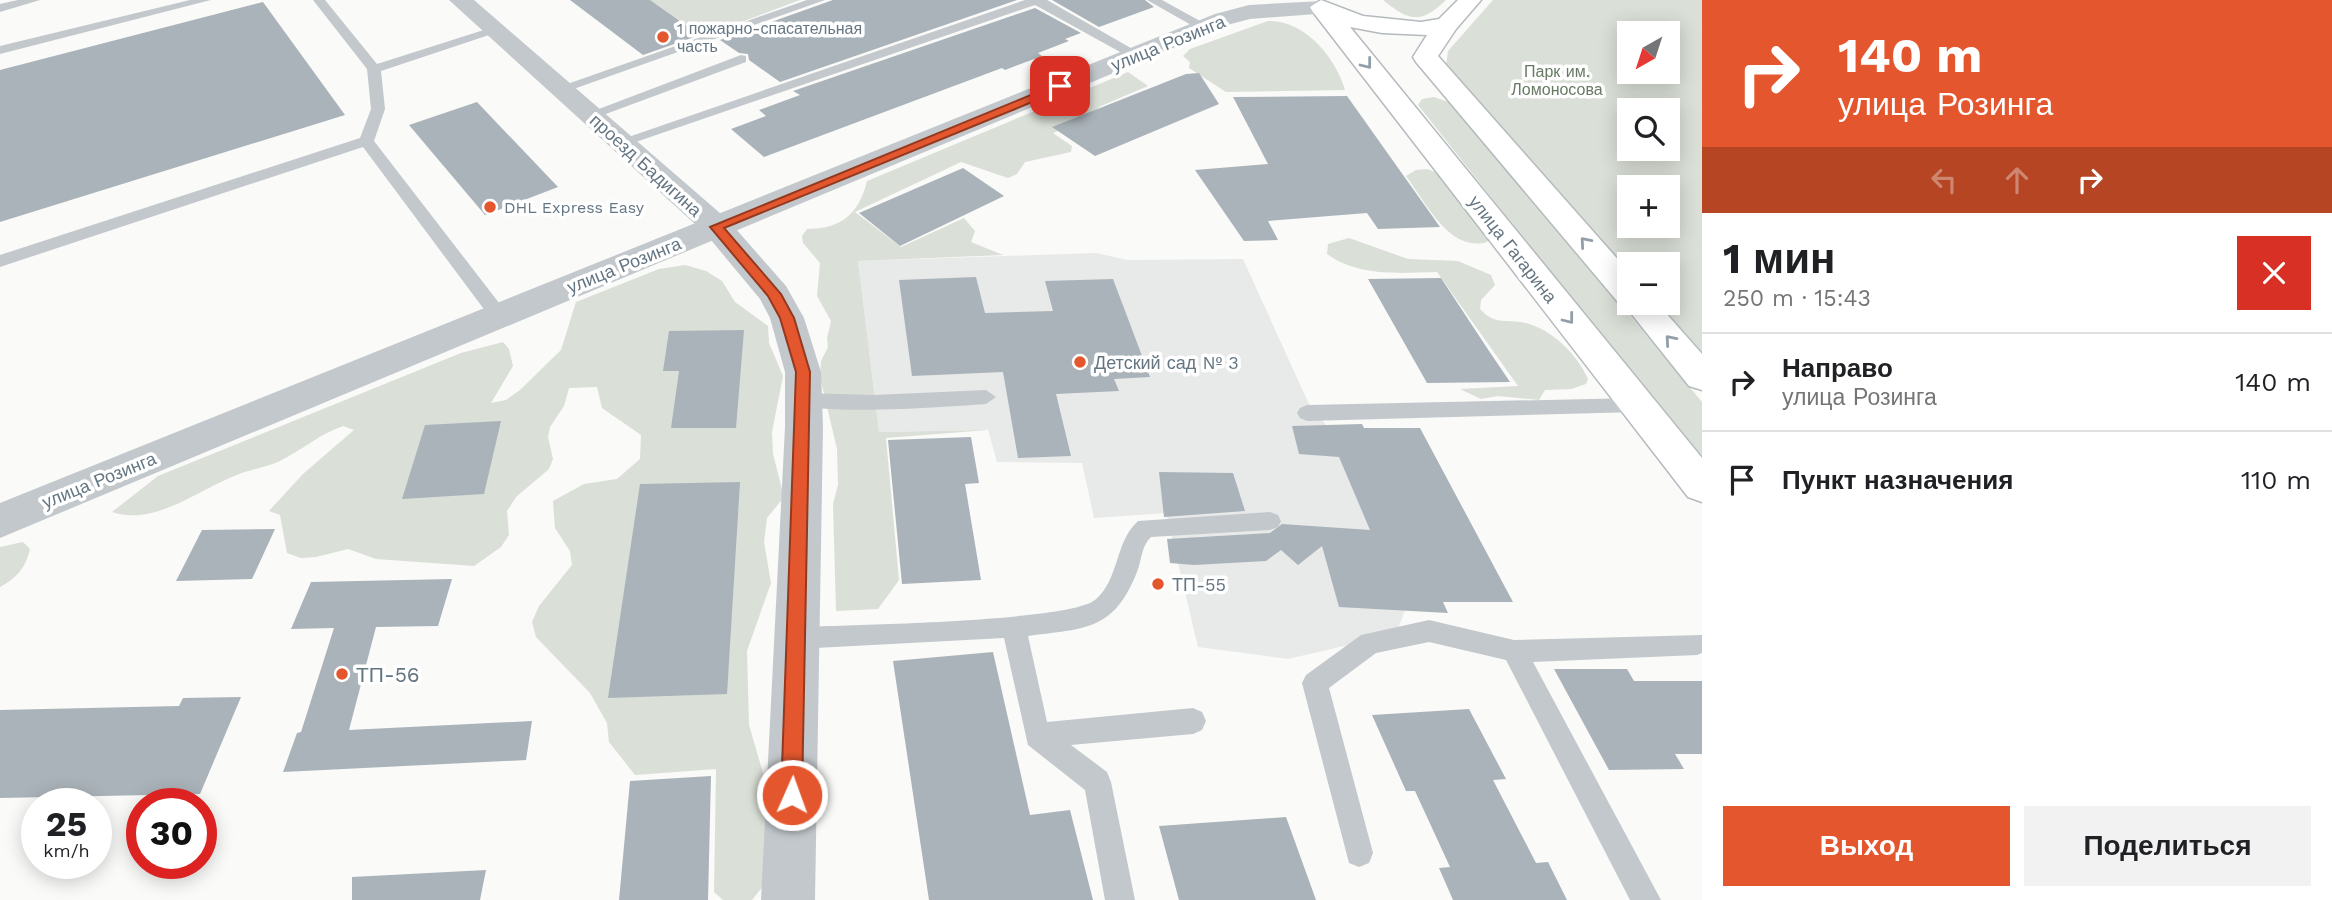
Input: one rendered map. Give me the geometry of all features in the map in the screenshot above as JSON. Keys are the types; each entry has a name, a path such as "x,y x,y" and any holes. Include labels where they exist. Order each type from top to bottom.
{"main road":[{"path":"1470,0 1447,24 1425,57 1617,279"},
{"path":"1321,6 1388,26 1420,28 1447,24"},
{"name":"улица Гагарина","path":"1321,6 1702,486"},
{"path":"1648,315 1702,377"}],"street":[{"name":"проезд Бадигина","path":"460,0 716,227 774,294 787,318 803,372 788,900"},
{"path":"1249,12 1269,0"},
{"path":"1249,12 1321,6"},
{"name":"улица Розинга","path":"0,521 1136,55 1249,12"}],"lane":[{"path":"0,8 34,0"},
{"path":"0,50 205,0"},
{"path":"319,0 374,69 378,108 366,141"},
{"path":"560,89 819,0"},
{"path":"1153,0 1205,27"},
{"path":"622,142 1010,3 1039,1 1136,55"},
{"path":"374,69 495,31"},
{"path":"590,115 740,59"},
{"path":"0,261 366,141"},
{"path":"366,141 499,316"},
{"path":"803,400 874,402 986,397"},
{"path":"1307,413 1637,405"},
{"path":"797,638 1014,627 1080,620 1103,612 1119,588 1134,538 1146,528 1270,521"},
{"path":"1014,627 1037,736 1097,782 1120,900"},
{"path":"1359,853 1315,683 1370,643 1429,631 1514,652 1697,643"},
{"path":"1514,652 1646,900"},
{"path":"1037,736 1193,721"}],"shaded area":[{"name":"Детский сад № 3","path":"1096,253 1128,260 1243,259 1308,402 1326,425 1405,610 1396,634 1288,659 1198,647 1166,513 1094,518 1082,463 997,462 988,430 879,432 858,261"}],"green space":[{"path":"650,0 800,0 728,27 716,27 716,34 701,35"},
{"path":"1383,0 1446,0 1429,14 1414,17 1400,12"},
{"name":"Парк им. Ломоносова","path":"1493,0 1702,0 1702,352 1669,315 1680,315 1680,252 1617,252 1617,258 1446,66 1448,51"},
{"path":"1268,21 1282,22 1294,27 1317,43 1334,66 1345,90 1226,92 1189,68 1190,62 1183,56 1190,49"},
{"path":"1128,72 1148,86 1101,106 1081,121 1053,133 1072,146 1071,152 1025,162 1017,174 1008,178 961,162 855,212 901,247 964,218 975,231 971,242 1003,255 858,261 879,432 988,430 886,438 899,580 878,609 836,611 833,504 838,485 837,449 820,377 821,361 828,347 831,321 817,296 820,263 803,243 802,236 807,229 830,226 847,217 864,193 867,181"},
{"path":"1434,97 1454,104 1617,300 1617,315 1630,315 1702,402 1702,464 1418,105 1422,99"},
{"path":"1427,169 1438,173 1484,231 1489,239 1487,242 1461,240 1439,222 1406,176 1416,170"},
{"path":"1349,238 1408,259 1458,261 1491,275 1495,285 1481,300 1480,309 1494,319 1532,325 1552,336 1577,360 1588,379 1586,384 1571,389 1545,390 1539,400 1498,396 1481,399 1460,389 1518,386 1437,272 1394,273 1366,270 1352,267 1327,254 1328,244"},
{"path":"685,265 706,271 722,281 735,302 768,326 769,343 783,376 772,432 773,454 784,497 767,518 764,542 771,583 747,651 749,725 768,790 764,885 752,900 723,900 714,892 716,769 635,775 609,742 607,723 590,693 536,637 532,622 539,606 572,565 570,551 555,528 553,501 584,484 617,479 640,459 641,435 602,408 597,387 569,388 564,406 550,427 548,437 553,459 549,469 516,497 507,511 509,535 501,547 474,566 376,559 348,549 301,558 287,553 280,515 269,511 303,474 354,430 343,426 326,433 278,462 218,483 159,511 143,515 112,512 158,476 461,353 503,342 509,349 513,366 491,403 506,400 561,350 576,302 659,269"},
{"path":"23,542 30,549 23,567 16,576 0,587 0,547"}],"building":[{"path":"570,0 650,0 700,35 643,55"},
{"path":"833,0 1017,0 780,82 749,60 748,54 739,53 720,40"},
{"path":"1052,0 1145,0 1154,7 1099,27"},
{"path":"263,2 345,115 0,222 0,70"},
{"path":"1035,8 1081,33 1065,39 1069,41 1038,53 1042,56 1005,70 1002,68 764,157 731,129 766,116 759,110 800,95 793,91"},
{"path":"1199,73 1219,104 1095,156 1052,127 1186,74"},
{"path":"1347,96 1440,227 1378,229 1367,213 1268,221 1278,240 1244,241 1195,170 1268,164 1233,97"},
{"path":"477,102 558,187 485,215 409,125"},
{"path":"963,168 1004,196 900,246 859,213"},
{"path":"976,277 985,313 1053,311 1045,281 1113,279 1150,377 1114,379 1119,391 1056,394 1071,456 1018,458 1003,372 912,376 899,280"},
{"path":"1441,278 1510,382 1427,383 1368,279"},
{"path":"744,330 736,428 671,428 679,371 663,371 669,331"},
{"path":"501,421 484,494 402,499 425,425"},
{"path":"1362,424 1364,428 1420,428 1513,602 1443,602 1448,613 1339,607 1322,546 1298,565 1281,550 1266,561 1194,565 1170,563 1167,539 1270,533 1282,524 1370,530 1339,457 1299,454 1292,426"},
{"path":"971,437 979,483 965,484 981,580 902,584 888,440"},
{"path":"1159,472 1233,473 1245,511 1164,517"},
{"path":"740,482 727,694 608,698 640,484"},
{"path":"275,529 252,579 176,581 202,530"},
{"path":"452,579 438,626 376,627 349,730 532,721 526,760 283,772 297,733 301,732 334,628 291,629 311,582"},
{"path":"993,652 1030,815 1070,810 1093,900 929,900 893,661"},
{"path":"1554,669 1627,669 1634,681 1702,681 1702,754 1675,754 1684,769 1609,770"},
{"path":"241,697 203,788 126,788 126,795 112,796 112,788 21,788 21,798 0,798 0,710 179,706 183,698"},
{"path":"1469,709 1506,779 1493,780 1536,863 1548,862 1567,900 1453,900 1439,868 1450,867 1415,791 1406,791 1372,715"},
{"path":"711,776 708,900 619,900 630,781"},
{"path":"1286,817 1316,900 1179,900 1159,826"},
{"path":"486,870 480,900 352,900 352,877"}],"place":[{"name":"1 пожарно-спасательная часть","path":"663,37"},
{"name":"DHL Express Easy","path":"490,207"},
{"name":"Детский сад № 3","path":"1080,362"},
{"name":"ТП-55","path":"1158,584"},
{"name":"ТП-56","path":"342,674"}],"route":[{"path":"792,795 804,427 803,372 787,318 774,294 716,227 1060,86"}]}
